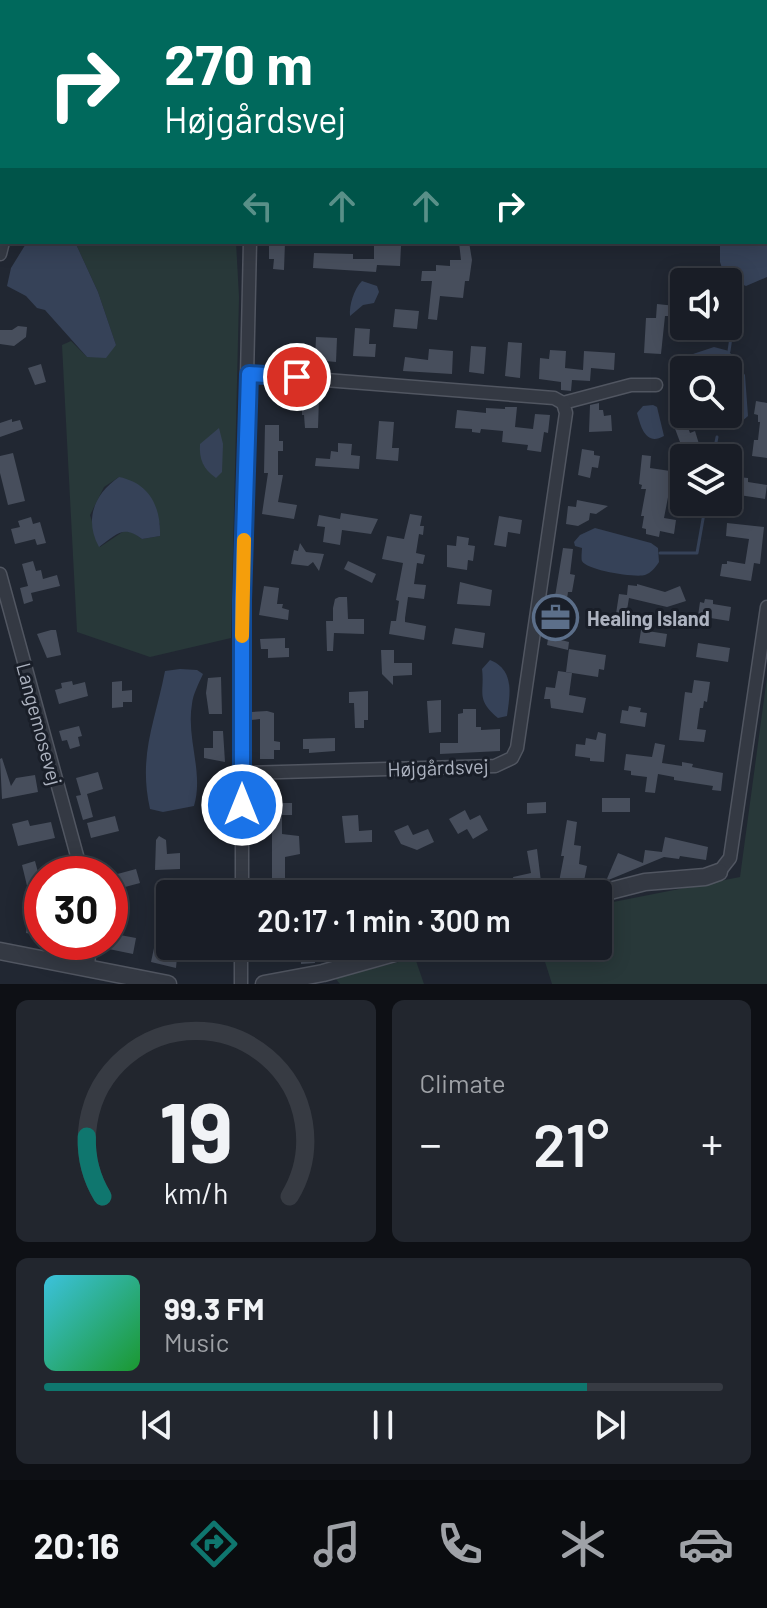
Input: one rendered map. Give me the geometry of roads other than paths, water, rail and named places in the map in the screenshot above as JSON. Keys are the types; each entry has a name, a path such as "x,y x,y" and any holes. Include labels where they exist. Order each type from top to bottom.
{"street":[{"path":"242,880 242,601 250,244"},
{"path":"249,374 554,398 563,403 631,385 656,385"},
{"name":"Højgårdsvej","path":"243,773 495,766 512,758 517,748 566,413 563,403"},
{"name":"Langemosevej","path":"0,574 77,856"},
{"path":"612,890 645,882 705,877 719,872 730,858 767,607"},
{"path":"0,951 168,984"},
{"path":"88,967 89,960"},
{"path":"241,960 241,984"},
{"path":"264,984 369,960"}],"water":[{"path":"26,244 76,244 98,292 116,345 106,358 87,357 45,310 37,308 26,296 7,286 11,268"},
{"path":"716,244 767,244 767,277 746,286 742,284 742,268 722,268 720,245"},
{"path":"362,281 377,286 379,292 374,303 363,305 350,316 353,297"},
{"path":"714,347 729,351 732,356 687,356"},
{"path":"742,370 745,375 748,416 742,420"},
{"path":"643,406 657,407 664,436 653,439 645,434 637,413"},
{"path":"219,428 223,444 222,472 216,478 203,463 200,444"},
{"path":"119,477 138,485 151,498 158,515 160,536 142,539 125,532 99,547 92,527 94,508 103,491"},
{"path":"595,528 651,543 658,548 659,562 649,573 640,576 585,564 582,548 575,546 574,542 580,535"},
{"path":"490,660 504,670 509,684 507,716 498,718 486,706 482,695 482,669"},
{"path":"197,670 203,674 194,696 191,717 197,794 194,806 163,812 150,809 147,755 165,671"}],"waterway":[{"path":"729,351 731,340"},
{"path":"716,444 717,437"},
{"path":"660,553 697,553 704,516"}],"place":[{"name":"Healing Island","path":"556,618"}]}
